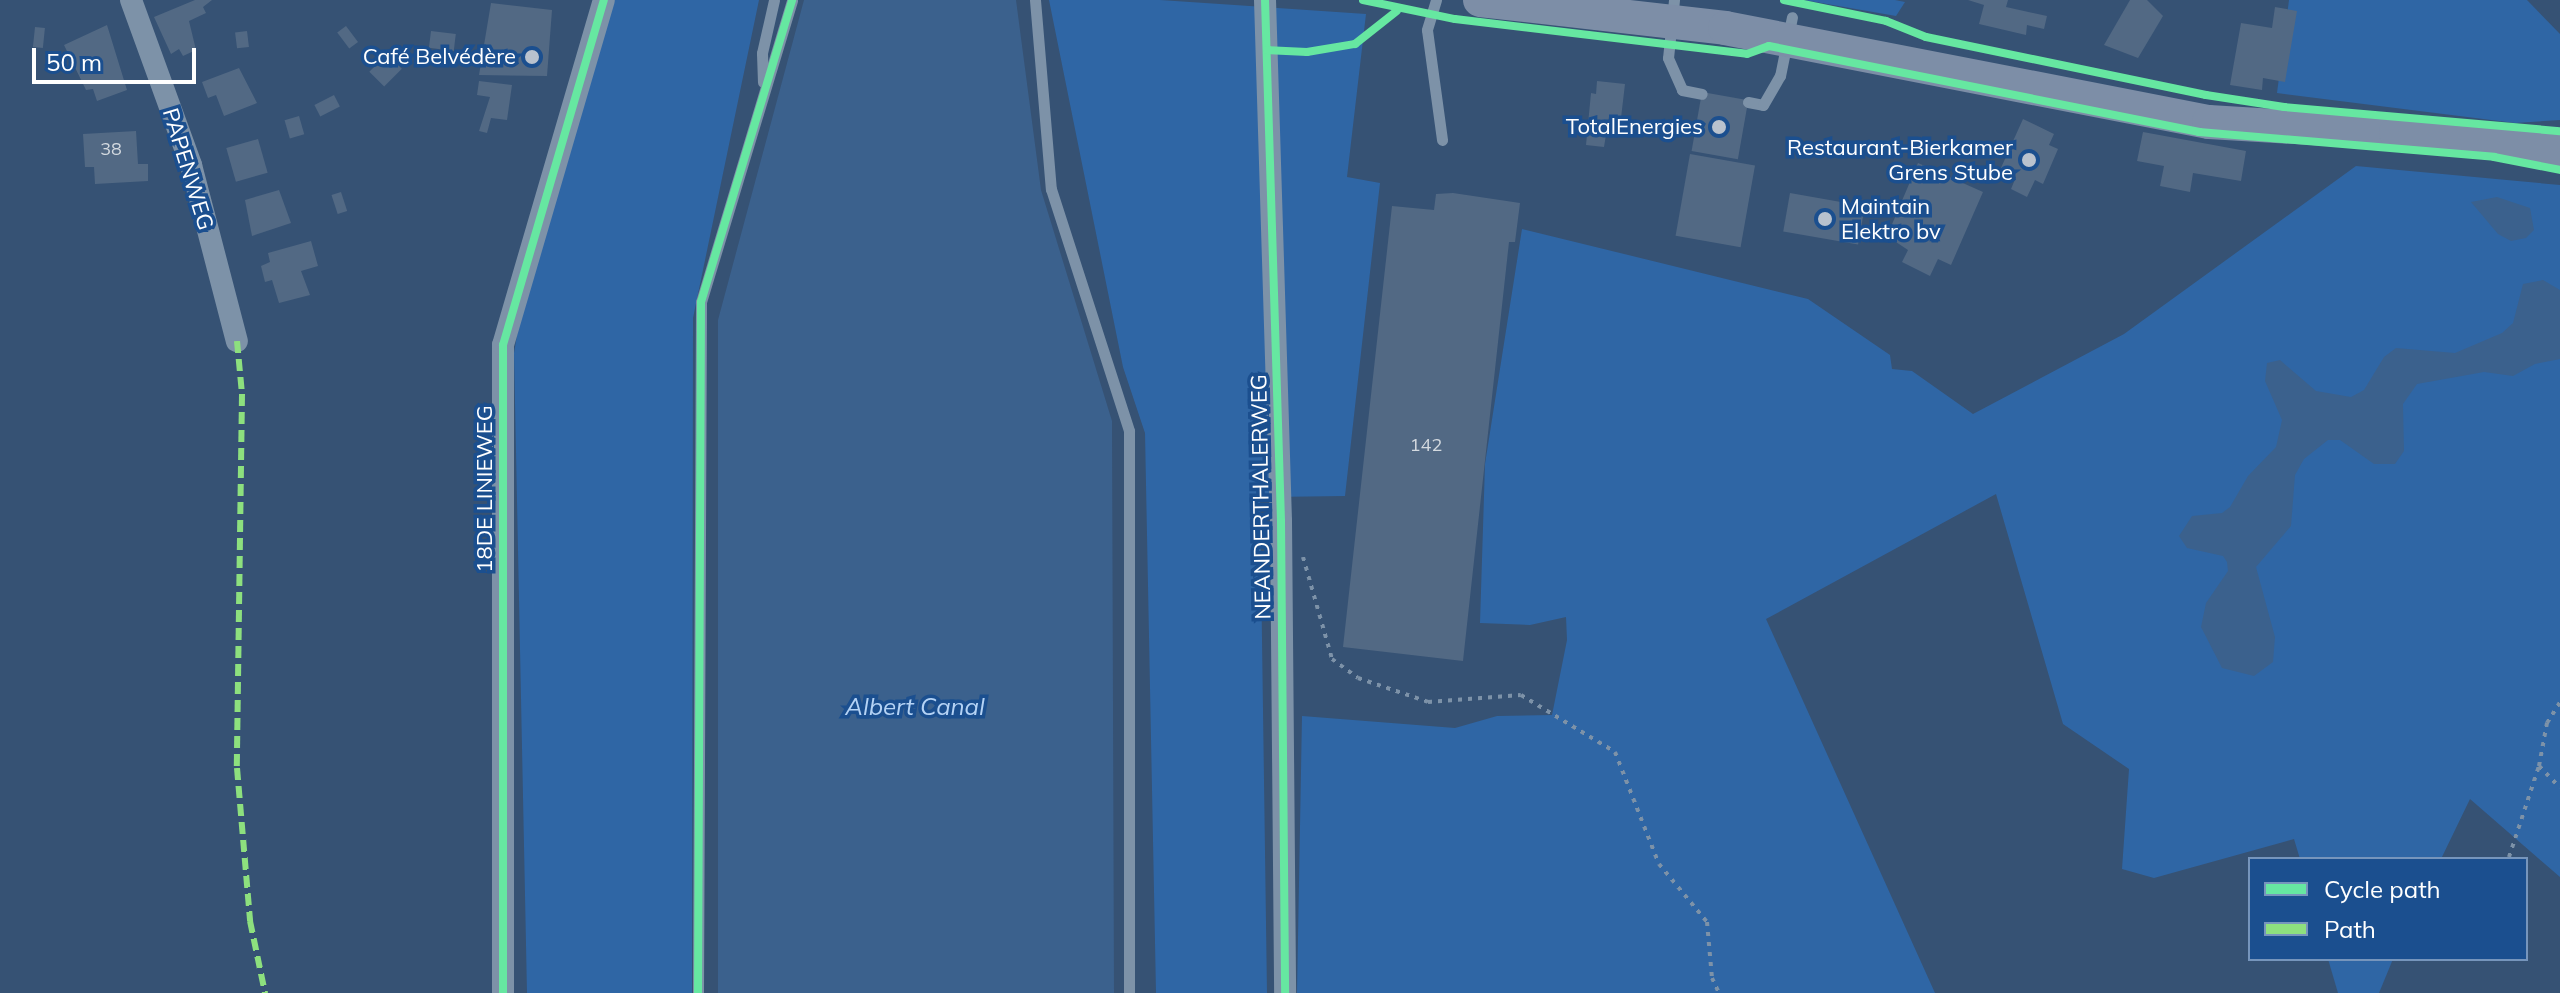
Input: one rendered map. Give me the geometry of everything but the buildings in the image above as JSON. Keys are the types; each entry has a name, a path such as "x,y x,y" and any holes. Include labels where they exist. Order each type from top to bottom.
{"main road":[{"path":"1480,0 1680,7 2151,103 2341,129 2560,150"}],"street":[{"name":"PAPENWEG","path":"131,0 191,165 237,341"},
{"name":"18DE LINIEWEG","path":"503,993 503,345 604,0"},
{"name":"NEANDERTHALERWEG","path":"1265,0 1281,521 1285,993"}],"lane":[{"path":"763,90 762,53 774,0"},
{"path":"698,993 701,302 792,0"},
{"path":"1035,0 1051,189 1129,431 1129,993"},
{"path":"1436,0 1427,30 1442,140"},
{"path":"1680,7 1668,58 1682,90 1702,94"},
{"path":"1748,102 1763,105 1780,76 1790,28"}],"path":[{"path":"1281,521 1306,562 1332,659 1358,678 1428,702 1521,695 1615,752 1659,864 1707,922 1712,978 1719,993"},
{"path":"2509,857 2539,766 2547,723 2560,702"},
{"path":"2539,766 2560,788"}],"shaded area":[{"path":"609,0 759,0 693,318 692,993 527,993 514,353 526,282"},
{"path":"1049,0 1160,0 1366,14 1347,177 1380,183 1345,496 1260,497 1267,993 1156,993 1145,433 1123,367"},
{"path":"1804,0 1895,0 1905,2 1896,16"},
{"path":"2289,0 2527,0 2560,34 2560,120 2515,123 2277,93"},
{"path":"2356,166 2560,185 2560,877 2470,799 2442,857 2299,857 2294,839 2154,878 2122,869 2129,769 2063,724 1996,494 1766,619 1935,993 1297,993 1302,716 1455,728 1497,716 1552,715 1567,640 1566,617 1530,625 1480,623 1485,464 1522,229 1808,299 1890,355 1892,369 1912,371 1973,414 2124,334"},
{"path":"2329,961 2392,961 2379,993 2338,993"}],"water":[{"name":"Albert Canal","path":"804,0 1016,0 1041,190 1112,421 1114,993 718,993 718,320"},
{"path":"2497,197 2530,208 2534,230 2526,238 2511,241 2498,234 2471,202"},
{"path":"2543,280 2560,290 2560,359 2535,364 2513,376 2484,372 2417,384 2403,404 2404,451 2395,464 2374,464 2340,440 2328,440 2304,459 2295,475 2291,526 2256,567 2275,637 2273,662 2254,676 2222,668 2201,627 2206,603 2228,571 2227,562 2223,556 2187,548 2179,536 2192,516 2222,513 2230,507 2248,476 2276,447 2282,420 2265,381 2267,363 2280,360 2316,391 2351,397 2364,390 2384,357 2396,348 2455,353 2502,333 2513,323 2523,284"}],"marked path":[{"path":"237,341 242,394 237,768 250,921 265,993"}],"cycle path":[{"path":"503,993 503,345 604,0"},
{"path":"698,993 701,302 792,0"},
{"path":"1265,0 1281,521 1285,993"},
{"path":"1363,0 1455,19 1747,54 1769,46 2199,132 2494,157 2560,170"},
{"path":"1784,0 1886,21 1926,37 2206,95 2284,107 2560,131"},
{"path":"1267,50 1307,52 1355,44 1397,11"}],"place":[{"name":"Café Belvédère","path":"532,57"},
{"name":"TotalEnergies","path":"1719,127"},
{"name":"Restaurant-Bierkamer Grens Stube","path":"2029,160"},
{"name":"Maintain Elektro bv","path":"1825,219"}]}
